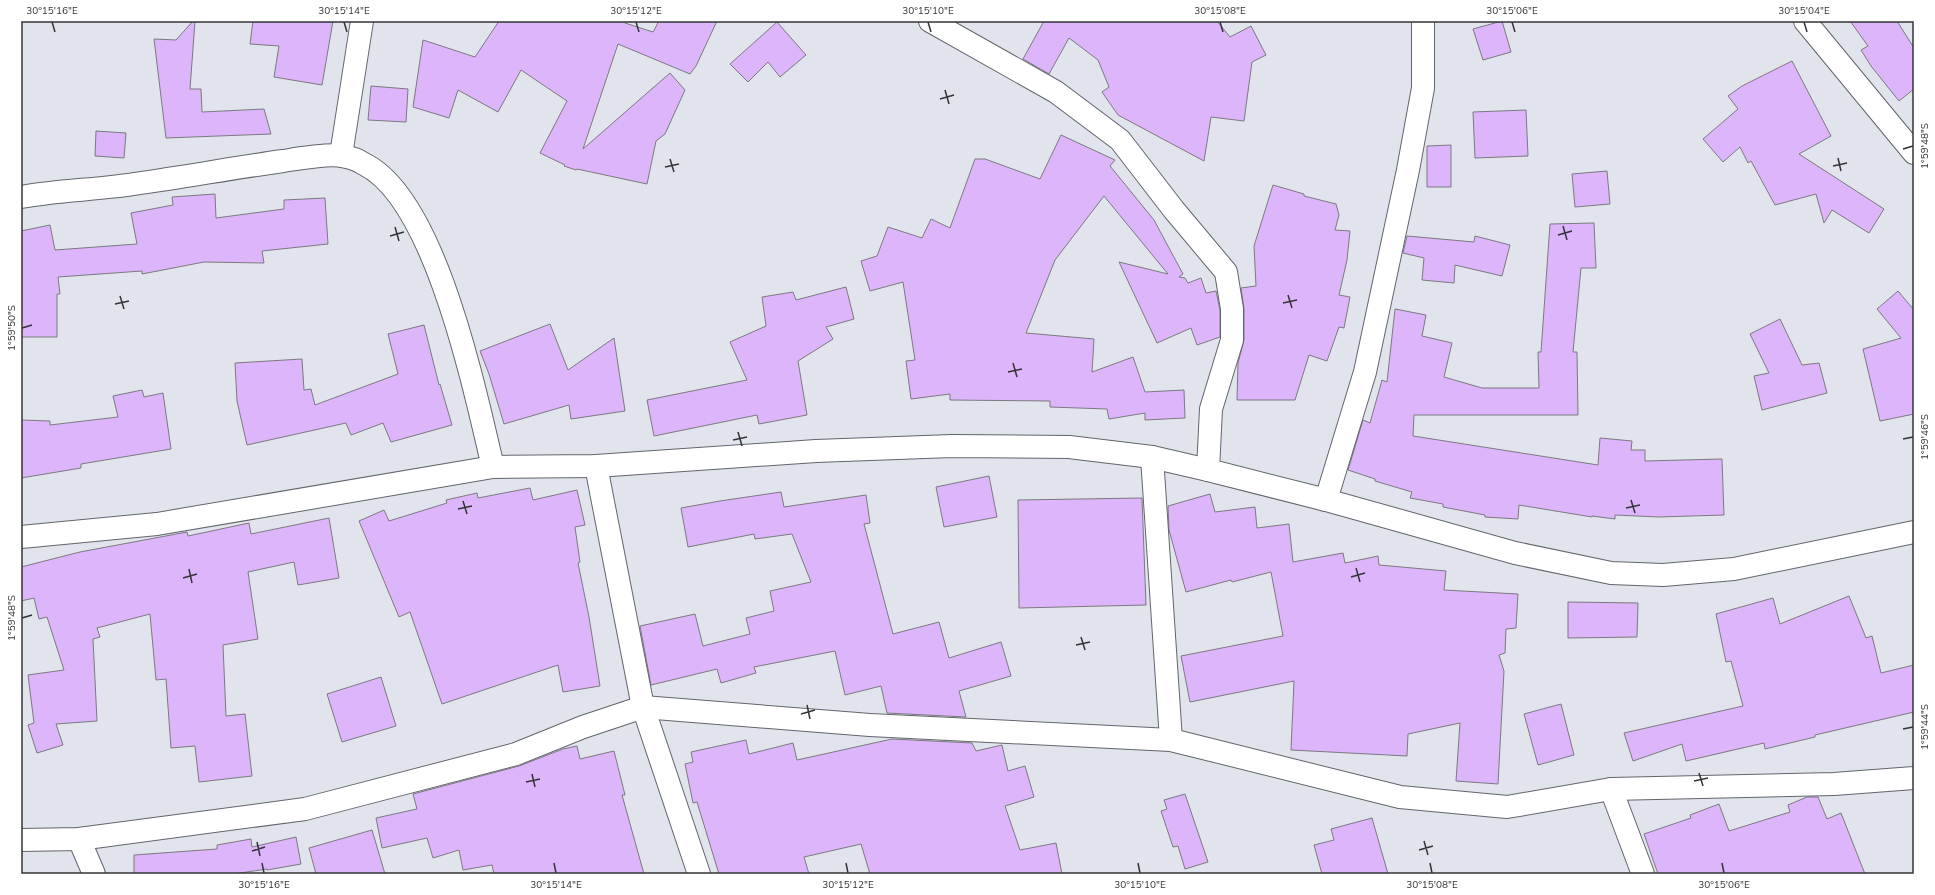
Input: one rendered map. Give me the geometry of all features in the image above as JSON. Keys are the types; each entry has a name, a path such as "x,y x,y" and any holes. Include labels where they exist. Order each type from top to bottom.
{"street":[{"path":"340,155 362,21"},
{"path":"930,21 1056,92 1120,140 1174,210 1226,272 1232,309 1232,340 1211,409 1208,470"},
{"path":"1326,500 1365,372 1408,170 1423,88 1423,21"},
{"path":"1805,21 1914,153"},
{"path":"21,197 44,193 132,184 222,170 340,155 364,164 386,178 405,206 430,249 462,343 493,467"},
{"path":"21,537 158,524 493,467 596,466 816,450 952,446 1069,447 1152,457 1326,500 1515,553 1611,573 1663,575 1734,570 1914,532"},
{"path":"1152,457 1171,740"},
{"path":"596,466 643,707 699,874"},
{"path":"21,840 79,839 305,809 516,754 583,727 643,707 870,725 1171,740 1400,797 1507,807 1611,789 1834,784 1914,778"},
{"path":"1611,789 1643,874"},
{"path":"79,839 94,874"}],"building":[{"path":"193,21 195,21 190,89 201,89 202,112 264,109 271,134 166,138 154,39 176,40"},
{"path":"253,21 333,21 322,85 274,77 279,46 250,44"},
{"path":"499,21 626,21 625,23 653,32 659,21 717,21 696,66 690,74 618,44 583,149 670,73 685,90 665,134 656,141 647,184 576,170 564,166 565,165 540,153 567,101 521,70 498,112 458,90 449,118 413,107 423,40 475,57"},
{"path":"1044,21 1217,21 1230,37 1251,26 1266,55 1252,62 1244,121 1211,117 1204,161 1118,115 1102,92 1109,87 1098,60 1069,38 1049,74 1023,59"},
{"path":"1502,21 1511,52 1483,60 1473,29"},
{"path":"1850,21 1897,21 1914,48 1914,89 1899,101 1871,66 1861,50 1868,46"},
{"path":"777,22 806,55 780,77 768,62 748,82 730,64"},
{"path":"1792,61 1831,136 1799,154 1884,209 1869,233 1832,210 1824,223 1816,194 1775,205 1751,161 1748,163 1740,147 1723,162 1703,139 1738,109 1728,96 1742,86"},
{"path":"371,86 408,89 406,122 368,120"},
{"path":"1526,110 1528,156 1475,158 1473,112"},
{"path":"96,131 126,133 124,158 95,156"},
{"path":"1061,135 1115,160 1110,166 1154,220 1183,274 1179,277 1185,278 1188,283 1201,278 1206,293 1216,291 1220,310 1220,337 1197,345 1191,328 1157,343 1119,262 1168,274 1104,196 1055,260 1026,333 1094,339 1092,372 1133,357 1145,392 1184,390 1185,418 1145,420 1145,413 1109,419 1107,409 1050,407 1050,401 950,400 950,394 911,399 906,361 915,360 903,282 870,291 861,261 877,256 888,227 922,238 931,219 950,228 975,159 985,159 1040,179"},
{"path":"1451,145 1451,187 1427,187 1427,146"},
{"path":"1607,171 1610,204 1575,207 1572,174"},
{"path":"1273,185 1304,194 1304,196 1336,204 1339,215 1335,230 1350,231 1347,260 1339,295 1350,297 1344,328 1339,327 1327,361 1309,355 1295,400 1237,400 1238,363 1244,340 1244,309 1241,288 1256,286 1254,246"},
{"path":"215,194 216,218 284,209 284,200 325,198 328,244 262,251 264,263 204,262 142,274 142,271 58,277 60,294 57,294 57,337 21,337 21,231 50,225 55,250 137,244 131,213 173,205 172,197"},
{"path":"1594,223 1596,268 1581,268 1573,352 1577,352 1578,415 1414,415 1413,436 1598,465 1600,438 1632,441 1631,450 1645,450 1645,461 1722,459 1724,515 1659,517 1615,515 1615,519 1592,517 1519,505 1518,519 1485,517 1485,515 1443,507 1443,504 1410,498 1412,492 1375,481 1375,479 1348,470 1363,420 1370,423 1382,380 1387,382 1395,309 1426,315 1422,336 1452,343 1444,377 1482,388 1539,388 1538,352 1541,352 1550,224"},
{"path":"1407,236 1474,242 1475,236 1510,245 1502,276 1455,265 1454,283 1422,280 1424,258 1403,253"},
{"path":"846,287 854,319 826,327 833,339 798,361 807,415 759,424 757,415 654,436 647,400 747,380 730,342 766,326 762,297 793,292 796,300"},
{"path":"1898,291 1914,310 1914,414 1880,421 1863,349 1901,338 1877,309"},
{"path":"1780,319 1802,365 1819,363 1827,393 1762,410 1754,376 1769,373 1750,334"},
{"path":"550,324 568,370 614,338 625,411 571,419 569,405 504,424 489,374 480,351"},
{"path":"424,325 439,385 440,384 452,425 391,442 383,423 351,435 346,423 247,445 237,401 235,363 302,359 304,390 311,389 315,405 398,374 388,334"},
{"path":"142,390 144,397 163,393 171,449 81,464 81,468 21,478 21,420 50,421 50,425 118,417 113,396"},
{"path":"989,476 997,517 944,527 936,487"},
{"path":"530,488 533,500 577,490 585,525 575,527 580,562 578,563 589,617 600,686 563,692 558,665 442,704 410,612 399,617 359,521 384,510 389,521 447,503 446,500 477,493 478,498"},
{"path":"781,492 784,507 866,495 870,523 864,524 893,634 939,622 949,658 1001,642 1011,676 959,691 966,717 887,713 881,686 845,695 835,651 754,667 756,673 721,683 717,669 651,685 640,626 695,614 703,646 750,634 746,618 774,611 770,591 811,582 792,534 755,539 754,534 688,547 681,508"},
{"path":"1210,494 1215,512 1255,507 1257,528 1289,524 1293,562 1343,553 1345,563 1378,556 1379,565 1446,571 1444,590 1518,594 1516,628 1506,629 1505,653 1499,655 1504,671 1498,784 1456,781 1460,723 1408,734 1407,756 1291,750 1294,681 1190,702 1181,656 1283,636 1271,572 1232,582 1231,580 1186,592 1169,530 1168,506"},
{"path":"1142,498 1146,605 1019,608 1018,500"},
{"path":"329,518 339,578 298,585 294,562 248,572 258,639 223,645 226,716 245,714 252,776 199,782 195,746 171,748 166,679 156,680 150,614 97,628 100,637 93,639 97,721 56,724 63,745 37,753 28,725 34,723 28,675 64,670 47,617 39,619 34,598 21,601 21,567 80,552 187,532 188,536 249,523 251,534"},
{"path":"1849,596 1866,638 1872,636 1881,673 1914,665 1914,712 1815,735 1815,737 1765,749 1764,743 1686,761 1682,744 1633,761 1624,733 1743,706 1731,661 1726,662 1716,614 1773,598 1780,624"},
{"path":"1568,602 1638,603 1637,637 1568,638"},
{"path":"381,677 396,726 342,742 327,694"},
{"path":"1561,704 1574,755 1538,765 1524,714"},
{"path":"892,739 972,743 976,751 1002,745 1008,771 1025,766 1034,797 1005,806 1020,850 1056,843 1062,874 870,874 861,844 804,857 809,874 719,874 697,802 693,803 685,764 693,762 691,752 746,740 749,754 793,743 797,760"},
{"path":"577,746 580,759 614,751 625,795 622,795 644,874 494,874 492,865 463,870 459,850 433,858 427,838 382,848 376,818 417,809 413,794 519,766 563,749"},
{"path":"1185,794 1208,862 1185,869 1178,846 1173,847 1161,811 1167,809 1164,800"},
{"path":"1807,797 1818,797 1827,819 1841,813 1865,874 1658,874 1644,834 1691,818 1690,815 1719,804 1729,831 1790,812 1788,805"},
{"path":"1372,818 1388,874 1322,874 1314,845 1334,840 1331,829"},
{"path":"372,830 385,874 316,874 309,848"},
{"path":"296,837 301,864 233,874 134,874 134,855 217,849 217,845 251,839 252,847"}]}
